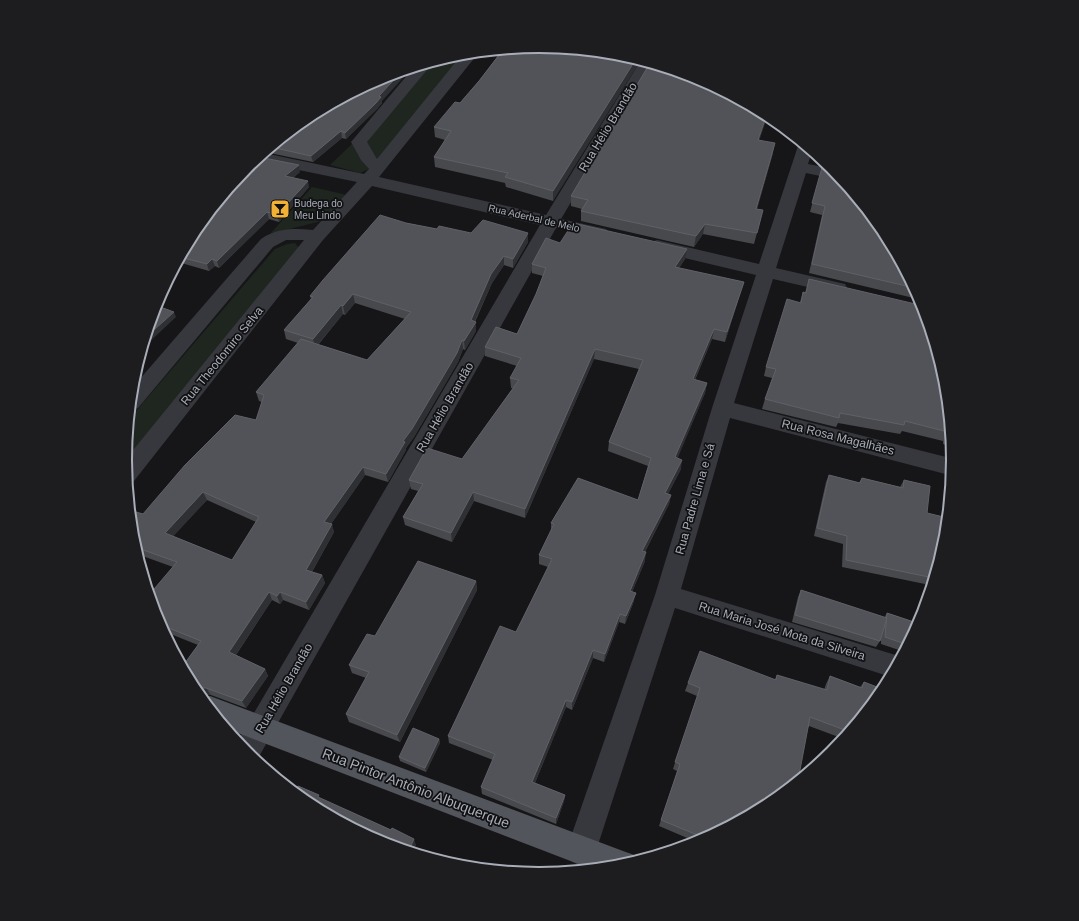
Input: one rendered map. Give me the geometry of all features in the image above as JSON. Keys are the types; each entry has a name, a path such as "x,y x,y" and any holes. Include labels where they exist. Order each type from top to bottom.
{"main road":[{"name":"Rua Pintor Antônio Albuquerque","path":"219,713 611,862"}],"street":[{"name":"Rua Theodomiro Selva","path":"132,467 317,236 373,174 465,60"},
{"name":"Rua Hélio Brandão","path":"249,747 551,221 644,67"},
{"path":"373,174 369,160 359,142 418,72"},
{"path":"803,156 820,165"},
{"name":"Rua Padre Lima e Sá","path":"581,851 667,595 722,408 803,156"},
{"name":"Rua Aderbal de Melo","path":"266,158 373,174 613,236"},
{"path":"137,396 267,243 276,236 284,234 317,236"},
{"path":"644,243 857,292"},
{"name":"Rua Rosa Magalhães","path":"722,408 947,465"},
{"name":"Rua Maria José Mota da Silveira","path":"667,595 891,665"}],"shaded area":[{"path":"462,61 378,167 362,142 422,71"},
{"path":"353,143 369,169 360,173 330,165"},
{"path":"312,187 343,194 349,197 325,220 270,234"},
{"path":"295,243 300,249 132,463 135,412 275,249 287,244"}],"building":[{"path":"540,53 566,54 593,56 633,64 553,191 505,177 508,173 434,157 451,131 434,127 455,102 460,103 499,55"},
{"path":"647,68 695,84 720,95 743,108 765,121 758,140 775,143 756,209 763,210 757,233 705,224 696,236 581,211 588,200 571,196"},
{"path":"393,81 379,96 381,97 376,103 345,133 341,131 311,156 278,148 291,137 336,108 359,95"},
{"path":"266,158 299,165 285,176 308,181 277,215 267,212 217,261 212,259 207,264 186,259 216,212 251,172"},
{"path":"822,168 824,168 863,212 892,257 908,286 812,264 825,206 812,203"},
{"path":"380,215 406,223 437,229 439,226 471,233 483,220 528,233 513,259 504,256 491,274 471,320 476,322 464,341 462,340 457,353 412,429 403,441 405,442 386,474 363,467 324,522 332,524 306,570 322,575 306,602 280,592 277,596 269,592 229,652 265,669 242,701 201,687 187,664 186,662 201,641 168,628 154,590 177,562 142,550 135,513 136,512 143,514 185,465 235,415 256,420 264,395 256,392 301,339 367,360 411,312 353,294 343,306 341,305 313,339 284,330 313,297 310,296","holes":["203,492 259,517 232,560 165,533"]},
{"path":"573,223 687,249 675,267 744,282 727,332 714,329 693,379 707,383 675,457 682,460 665,493 671,495 642,551 646,552 630,591 636,593 626,616 620,614 605,654 593,650 572,702 566,700 532,782 565,795 556,818 481,787 495,754 448,736 500,626 516,632 552,559 539,555 554,524 551,523 578,478 638,500 651,458 609,442 643,360 595,349 525,509 473,492 451,533 403,517 423,484 409,480 427,448 462,459 519,380 510,378 521,358 485,347 496,327 517,334 536,294 546,268 532,264 546,238 560,243"},
{"path":"809,279 916,304 933,355 944,407 946,431 905,421 904,425 840,413 839,418 765,399 776,369 766,367 787,299 801,303 803,292 806,293"},
{"path":"162,308 174,312 154,330"},
{"path":"829,475 860,483 862,478 903,488 904,480 930,486 927,513 943,517 929,579 929,577 846,560 847,536 817,528"},
{"path":"418,561 476,581 397,735 346,714 369,672 349,665 367,634 375,636"},
{"path":"801,590 887,618 880,641 795,615"},
{"path":"887,613 913,622 904,643 885,637"},
{"path":"700,651 776,680 777,675 827,690 830,676 862,688 864,682 878,687 863,709 845,730 810,717 798,775 788,784 743,813 720,826 698,835 661,820 680,764 675,762 700,688 688,683"},
{"path":"413,728 439,739 425,768 399,757"},
{"path":"298,786 319,795 318,797 391,830 392,828 414,839 411,846 359,826 297,788"}],"place":[{"name":"Budega do Meu Lindo","path":"280,209"}]}
